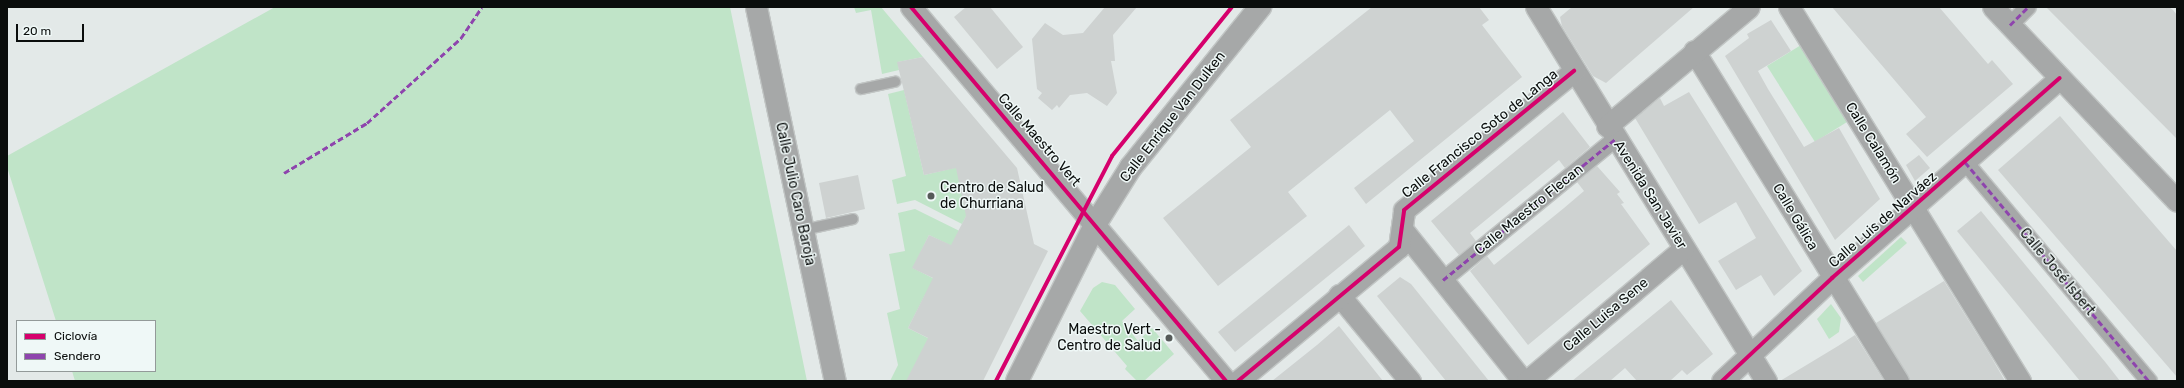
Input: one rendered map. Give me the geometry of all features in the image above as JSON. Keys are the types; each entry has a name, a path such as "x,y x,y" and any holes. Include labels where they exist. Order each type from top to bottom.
{"street":[{"name":"Calle Julio Caro Baroja","path":"756,7 834,381"},
{"name":"Calle Maestro Vert","path":"911,7 1096,223 1226,381"},
{"name":"Calle Enrique Van Dulken","path":"1017,381 1096,223 1131,167 1260,7"},
{"name":"Calle Maestro Flecan","path":"1443,280 1611,133 1694,52 1749,7"},
{"name":"Calle Calamón","path":"1789,7 2020,381"},
{"path":"1993,7 2177,201"},
{"path":"2010,25 2028,7"},
{"name":"Avenida San Javier","path":"1538,8 1611,133 1766,381"},
{"name":"Calle Gálica","path":"1694,52 1832,278 1898,381"},
{"name":"Calle Francisco Soto de Langa","path":"1238,381 1399,246 1404,210 1574,71"},
{"name":"Calle Luis de Narváez","path":"1722,381 1749,354 1832,278 2060,78"},
{"name":"Calle José Isbert","path":"1965,162 2150,381"},
{"path":"1402,228 1523,381"},
{"name":"Calle Luisa Sene","path":"1527,381 1683,249"},
{"path":"1339,295 1410,381"}],"lane":[{"path":"861,89 894,82"},
{"path":"803,230 853,220"}],"green space":[{"path":"275,7 730,7 807,381 75,381 72,372 156,372 156,320 56,320 7,167 7,156"},
{"path":"854,7 881,7 923,57 898,62 899,70 882,74 871,10 856,13"},
{"path":"1801,45 1847,122 1815,142 1767,66"},
{"path":"904,90 924,175 971,164 972,205 962,224 915,200 897,204 892,180 906,176 888,94"},
{"path":"915,209 992,247 985,262 929,235 913,268 991,308 925,295 908,328 967,358 906,381 890,381 898,365 887,313 900,309 889,254 905,251 898,213"},
{"path":"1901,237 1907,243 1863,282 1858,276"},
{"path":"1102,282 1115,285 1135,309 1122,321 1138,341 1152,328 1174,354 1144,381 1137,381 1125,369 1127,366 1080,311 1093,288"},
{"path":"1831,304 1841,318 1839,332 1829,339 1817,319"}],"building":[{"path":"966,7 990,7 1023,47 997,69 954,17"},
{"path":"1105,7 1137,7 1113,35 1115,61 1111,61 1117,93 1107,106 1087,93 1070,95 1059,108 1057,105 1052,110 1038,98 1042,93 1037,89 1032,39 1045,23 1063,35 1083,33"},
{"path":"1372,7 1479,7 1489,20 1482,25 1522,77 1366,204 1354,188 1414,141 1390,110 1288,192 1307,216 1218,286 1163,218 1251,147 1230,120"},
{"path":"1572,7 1694,7 1606,83 1593,76 1562,26 1560,17"},
{"path":"1832,7 1939,7 1988,64 1992,60 2013,84 1927,157 1906,134 1926,117"},
{"path":"2046,7 2169,7 2173,10 2177,15 2177,139"},
{"path":"1771,20 1791,51 1758,71 1768,89 1804,147 1839,128 1880,199 1835,240 1725,56 1749,38 1747,34"},
{"path":"923,57 1017,168 1034,244 1048,251 983,381 906,381 928,338 908,328 933,278 912,268 929,235 951,245 966,216 956,168 924,175 897,62"},
{"path":"1689,92 1802,271 1774,296 1761,275 1736,290 1718,261 1756,238 1736,202 1699,224 1635,118 1660,98 1664,106"},
{"path":"1563,112 1590,147 1565,168 1559,160 1470,233 1476,241 1459,255 1431,221"},
{"path":"2060,116 2177,251 2177,377 1998,170"},
{"path":"1919,155 1930,168 1915,181 1906,165"},
{"path":"1597,166 1620,192 1617,194 1624,203 1621,204 1650,244 1528,345 1470,271 1487,256 1494,265 1564,208 1584,191 1577,182"},
{"path":"858,175 865,209 826,218 819,183"},
{"path":"1981,211 2120,381 2080,381 1957,231"},
{"path":"1349,225 1365,246 1235,352 1218,332"},
{"path":"1400,277 1411,284 1489,381 1446,381 1377,296"},
{"path":"1944,281 2005,381 1910,381 1876,323"},
{"path":"1671,300 1713,354 1687,375 1682,370 1670,381 1637,381 1625,368 1610,381 1572,381"},
{"path":"1339,326 1383,381 1272,381 1317,345"},
{"path":"1855,335 1884,381 1780,381 1838,346"}],"marked path":[{"path":"284,173 367,123 461,38 482,7"},
{"path":"2010,25 2028,7"},
{"path":"1443,280 1615,139"},
{"path":"1965,162 2149,381"}],"cycle path":[{"path":"911,7 1226,381"},
{"path":"996,381 1112,156 1232,7"},
{"path":"1238,381 1399,247 1404,210 1574,71"},
{"path":"1722,381 1832,278 2060,78"}],"place":[{"name":"Centro de Salud de Churriana","path":"931,196"},
{"name":"Maestro Vert - Centro de Salud","path":"1169,338"}]}
